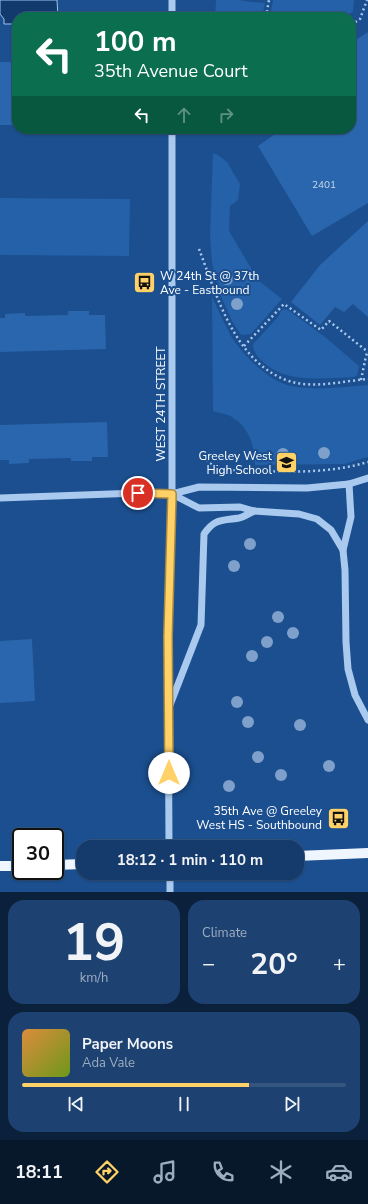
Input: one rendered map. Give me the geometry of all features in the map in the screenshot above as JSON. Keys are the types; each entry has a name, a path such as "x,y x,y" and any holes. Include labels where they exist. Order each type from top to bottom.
{"main road":[{"path":"304,856 368,853"},
{"path":"64,865 76,864"},
{"path":"0,866 12,866"}],"street":[{"path":"172,0 172,12"},
{"name":"WEST 24TH STREET","path":"169,840 169,584 172,494 172,134"},
{"path":"0,498 138,493 172,494 198,487 307,488 349,484 368,478"},
{"path":"349,484 350,518 343,550 348,669 355,695 368,720"},
{"path":"172,494 199,508 240,508 254,511 299,514 317,519 331,530 343,550"},
{"path":"169,709 201,625 204,534 210,526 219,520 240,518 254,511"},
{"path":"170,880 170,892"}],"path":[{"path":"267,12 268,0"},
{"path":"356,22 360,19 367,0"},
{"path":"199,249 226,319 252,356 272,373 289,381 308,384 335,384 368,379"},
{"path":"244,346 284,304 321,330 329,321 368,351 361,380"},
{"path":"199,453 212,465 222,470 293,472 341,468 368,462"}],"shaded area":[{"path":"0,0 57,0 58,12 12,12 12,24 4,24 4,19 0,14"},
{"path":"216,0 239,0 265,3 263,12 215,12"},
{"path":"273,0 354,0 352,12 271,12"},
{"path":"213,153 227,162 240,184 238,200 230,206 229,231 258,280 282,299 251,334 242,335 232,321 221,296 212,263 210,234"},
{"path":"0,198 130,199 129,256 0,255"},
{"path":"212,297 228,331 242,351 265,373 274,379 291,386 310,388 368,385 368,457 344,464 255,465 252,443 241,424 228,415 213,411"},
{"path":"284,309 288,310 325,337 359,366 357,375 354,377 317,379 291,376 269,367 259,358 254,351 253,344"}],"building":[{"path":"368,32 368,203 312,236 258,146 275,134 356,134 356,40"},
{"path":"0,62 12,62 12,125 0,125"},
{"path":"368,221 368,317 353,304 344,312 335,307 320,325 291,302 320,265"},
{"path":"68,311 89,311 89,315 105,315 106,349 0,352 0,318 5,318 5,314 25,313 25,316 68,315"},
{"path":"107,422 108,457 92,457 92,461 71,461 71,458 29,459 29,463 9,464 9,460 0,460 0,425"},
{"path":"32,639 35,701 0,703 0,641"}],"place":[{"name":"W 24th St @ 37th Ave - Eastbound","path":"144,283"},
{"name":"Greeley West High School","path":"287,463"},
{"name":"35th Ave @ Greeley West HS - Southbound","path":"338,818"}],"route":[{"path":"138,493 172,494 168,636 169,773"}]}
